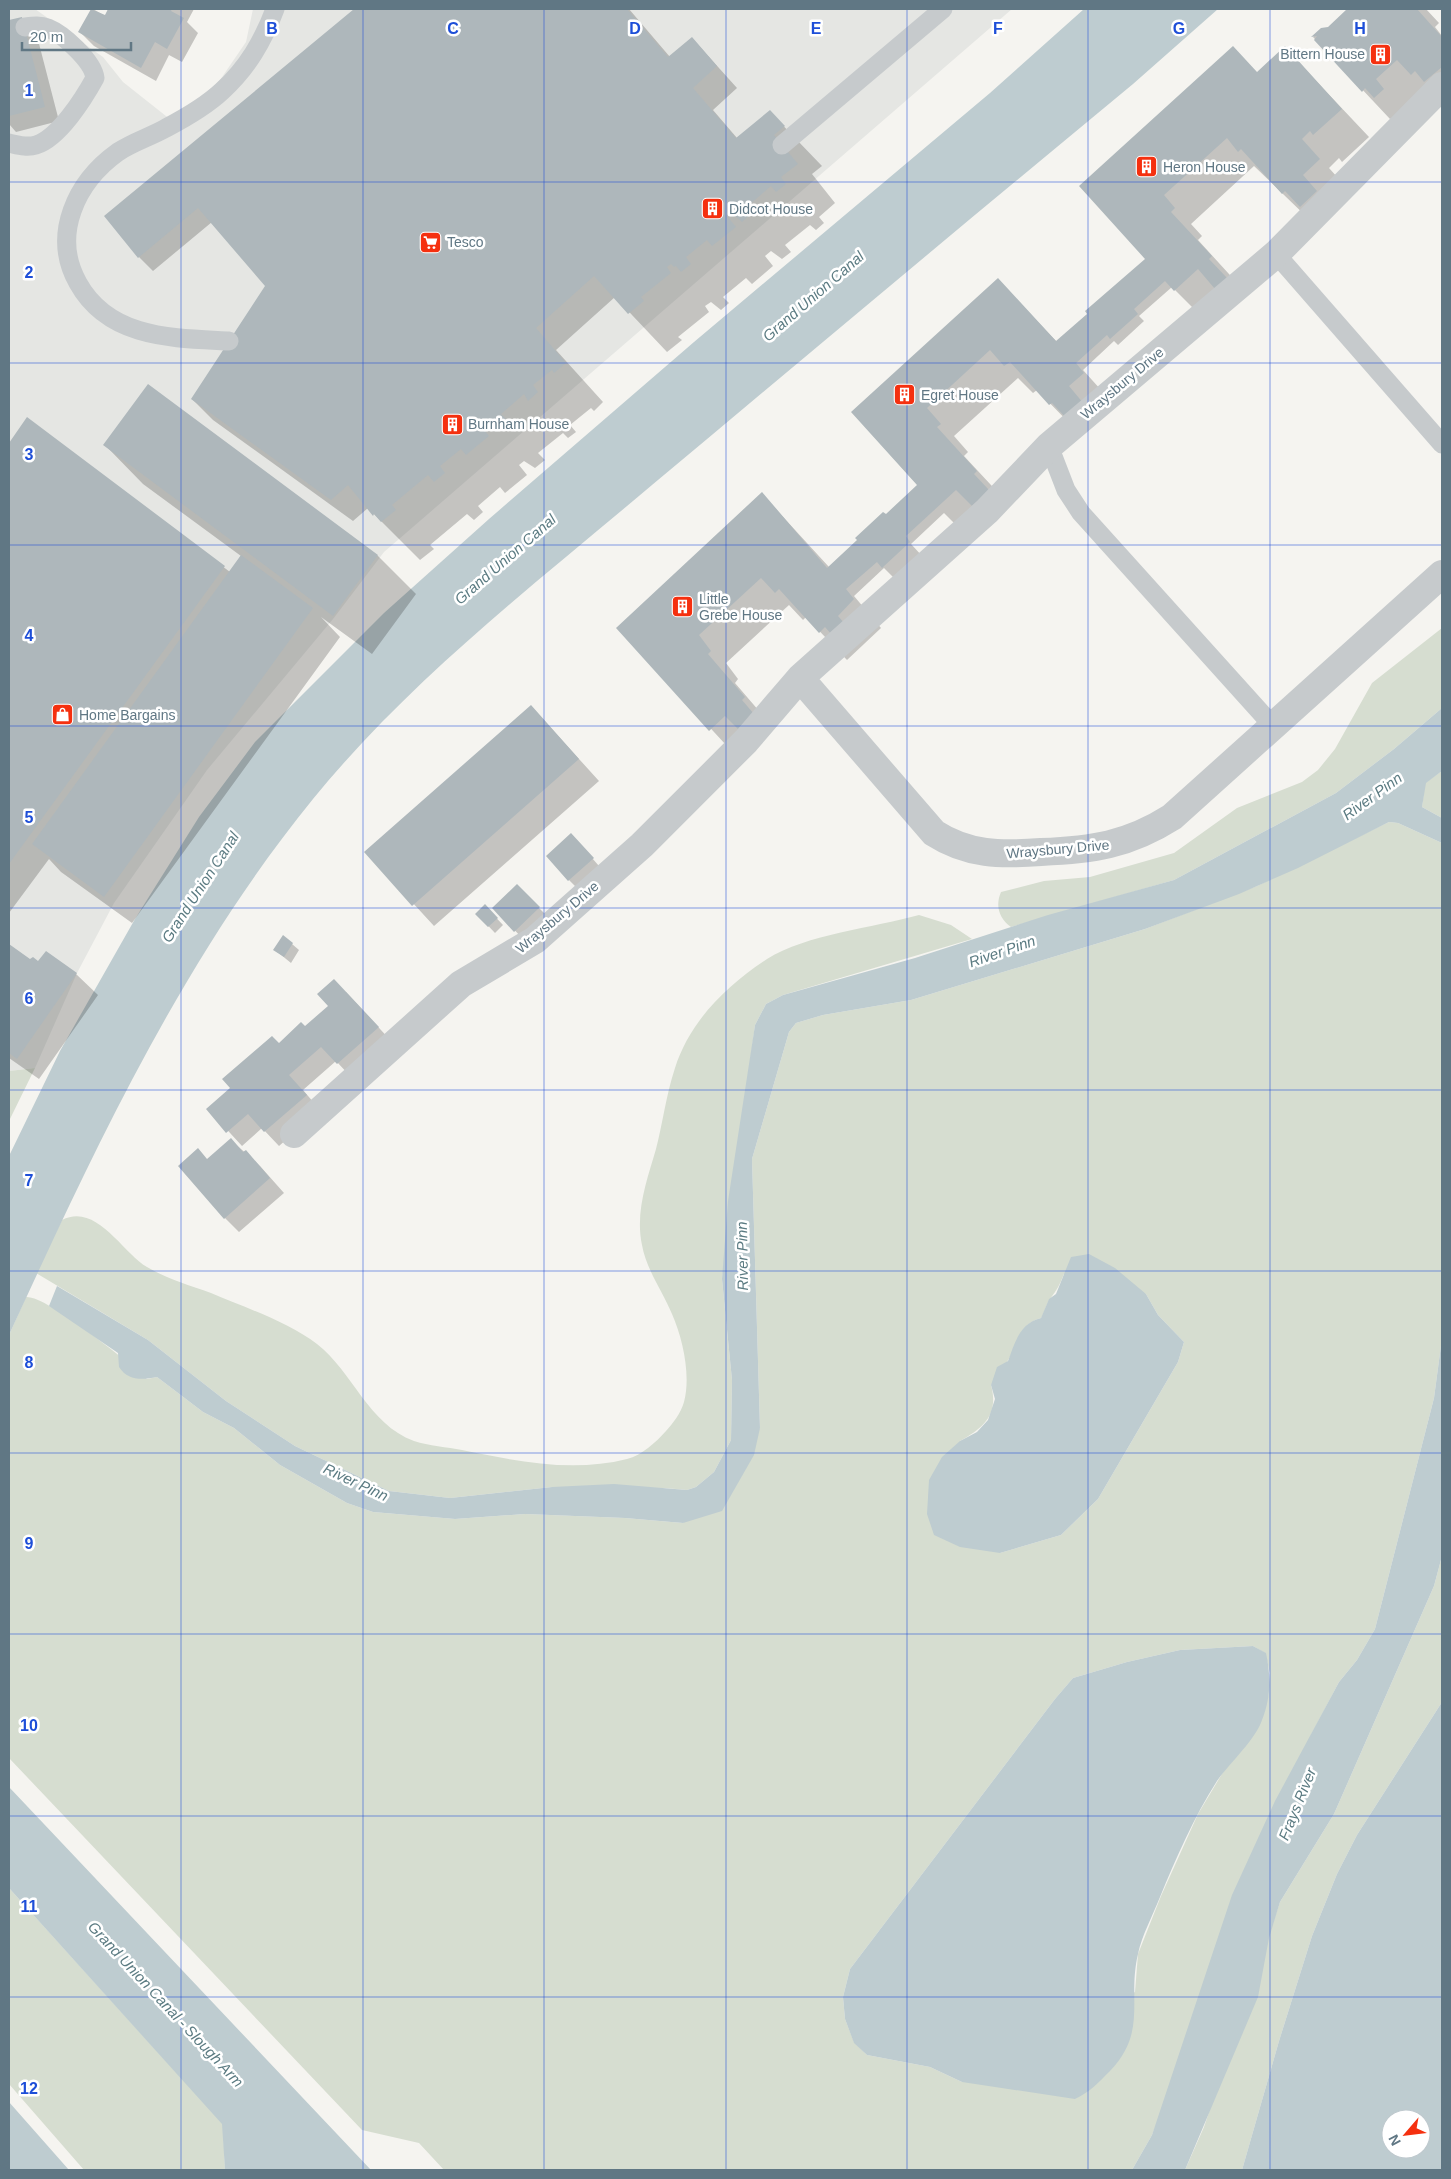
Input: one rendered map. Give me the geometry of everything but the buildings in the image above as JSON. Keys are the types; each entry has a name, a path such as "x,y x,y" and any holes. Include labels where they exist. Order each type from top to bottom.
{"street":[{"name":"Wraysbury Drive","path":"294,1134 461,984 535,940 642,845 746,741 800,678 987,511 1048,446 1276,254 1442,86"},
{"name":"Wraysbury Drive","path":"800,678 934,833 959,847 987,853 1004,854 1094,849 1115,844 1154,829 1172,817 1442,574"}],"lane":[{"path":"228,341 158,336 133,330 106,315 87,298 77,282 66,253 66,234 75,204 89,182 108,161 130,145 166,128 221,92 256,52 275,9"},
{"path":"782,145 943,9"},
{"path":"9,143 27,146 44,141 76,109 95,78 89,61 52,30 41,26 25,27"},
{"path":"1276,254 1442,444"},
{"path":"1048,446 1066,490 1081,513 1272,725"}],"shaded area":[{"path":"9,9 35,9 103,57 123,82 171,120 188,110 220,80 246,42 253,9 1012,9 384,552 333,619 207,770 114,903 77,973 35,1068 9,1071"},
{"path":"1442,628 1442,708 1394,749 1336,793 1174,880 1011,927 1001,916 998,902 1001,892 1044,881 1090,877 1174,853 1237,808 1302,782 1318,770 1335,749 1372,683"},
{"path":"1442,771 1442,818 1422,807 1425,783"},
{"path":"1389,822 1398,823 1442,843 1442,1338 1434,1398 1375,1629 1357,1660 1339,1682 1311,1735 1152,2135 1132,2170 444,2170 419,2143 362,2130 9,1758 9,1335 26,1297 52,1307 69,1318 106,1345 147,1379 157,1377 203,1412 234,1428 280,1465 347,1503 373,1512 455,1519 525,1514 625,1518 683,1523 760,1428 752,1159 789,1032 796,1023 823,1015 911,1000 1145,929 1257,886","holes":["1064,1274 1146,1294 1158,1315 1184,1342 1178,1362 1098,1499 1061,1535 1000,1553 960,1441 976,1431 988,1419 993,1404 991,1385 1007,1362 1023,1330 1033,1321 1041,1318","1253,1646 1265,1653 1270,1673 1268,1697 1198,1814 1161,1896 1138,1954 1135,1992 962,2082 930,2067 867,2055 854,2042 845,2019 843,1997 850,1969 1055,1699 1073,1678 1127,1662 1180,1650"]},
{"path":"919,915 951,925 972,939 783,995 766,1004 755,1025 722,1279 732,1380 731,1440 714,1472 696,1487 687,1490 665,1488 552,1487 450,1498 389,1491 295,1446 226,1401 148,1340 36,1273 62,1220 74,1216 86,1218 108,1231 147,1267 266,1316 293,1329 317,1344 330,1356 384,1423 414,1441 544,1464 586,1465 633,1457 653,1444 671,1425 681,1410 686,1392 686,1369 682,1346 676,1324 644,1254 640,1233 640,1220 643,1196 672,1078 690,1035 711,1006 737,981 783,950 841,932"},
{"path":"35,1068 9,1121 9,1071"},
{"path":"1442,1556 1442,1702 1357,1835 1337,1874 1312,1936 1279,2041 1242,2170 1185,2170 1204,2127 1280,1902 1334,1814 1434,1586"},
{"path":"9,1888 223,2124 225,2170 84,2170 9,2084"}],"water":[{"name":"Grand Union Canal","path":"1084,9 1218,9 1133,84 519,596 432,673 351,755 313,799 266,861 222,924 182,990 108,1126 9,1335 9,1156 60,1051 135,919 199,817 255,742 384,613 489,519 694,342 990,93"},
{"name":"River Pinn","path":"1442,708 1442,771 1426,783 1422,807 1442,818 1442,843 1398,823 1389,822 1298,868 1239,894 1145,929 911,1000 823,1015 796,1023 789,1032 752,1159 760,1428 754,1455 722,1511 683,1523 625,1518 525,1514 455,1519 373,1512 347,1503 280,1465 234,1428 203,1412 157,1377 141,1379 127,1375 119,1367 118,1353 49,1306 57,1286 148,1340 226,1401 295,1446 389,1491 450,1498 552,1487 614,1484 687,1490 696,1487 714,1472 731,1440 732,1380 722,1279 728,1201 755,1025 766,1004 783,995 915,958 1048,915 1174,880 1336,793 1394,749"},
{"path":"1089,1254 1115,1268 1146,1294 1158,1315 1184,1342 1178,1362 1098,1499 1061,1535 1000,1553 960,1547 934,1535 927,1514 929,1480 942,1457 960,1441 977,1432 988,1420 995,1399 991,1385 997,1367 1008,1361 1016,1340 1023,1329 1028,1324 1041,1318 1049,1299 1056,1294 1071,1257"},
{"name":"Frays River","path":"1442,1338 1442,1556 1434,1586 1334,1814 1280,1902 1269,1938 1258,1997 1185,2170 1132,2170 1152,2135 1232,1895 1275,1801 1339,1682 1357,1660 1375,1629 1434,1398"},
{"path":"1253,1646 1266,1653 1268,1662 1269,1687 1265,1712 1254,1735 1217,1781 1193,1823 1179,1853 1148,1925 1138,1954 1134,1986 1133,2029 1129,2042 1122,2056 1102,2079 1090,2090 1075,2099 962,2082 930,2067 867,2055 854,2043 845,2019 843,1997 850,1969 1055,1699 1073,1678 1127,1662 1180,1650"},
{"path":"1442,1702 1442,2170 1242,2170 1279,2041 1312,1936 1337,1874 1357,1835"},
{"name":"Grand Union Canal - Slough Arm","path":"9,1787 371,2170 225,2170 222,2124 9,1888"},
{"path":"9,2102 69,2170 9,2170"}],"place":[{"name":"Bittern House","path":"1381,54"},
{"name":"Heron House","path":"1147,167"},
{"name":"Didcot House","path":"713,209"},
{"name":"Tesco","path":"431,242"},
{"name":"Egret House","path":"905,395"},
{"name":"Burnham House","path":"452,424"},
{"name":"Little Grebe House","path":"683,607"},
{"name":"Home Bargains","path":"63,715"}]}
